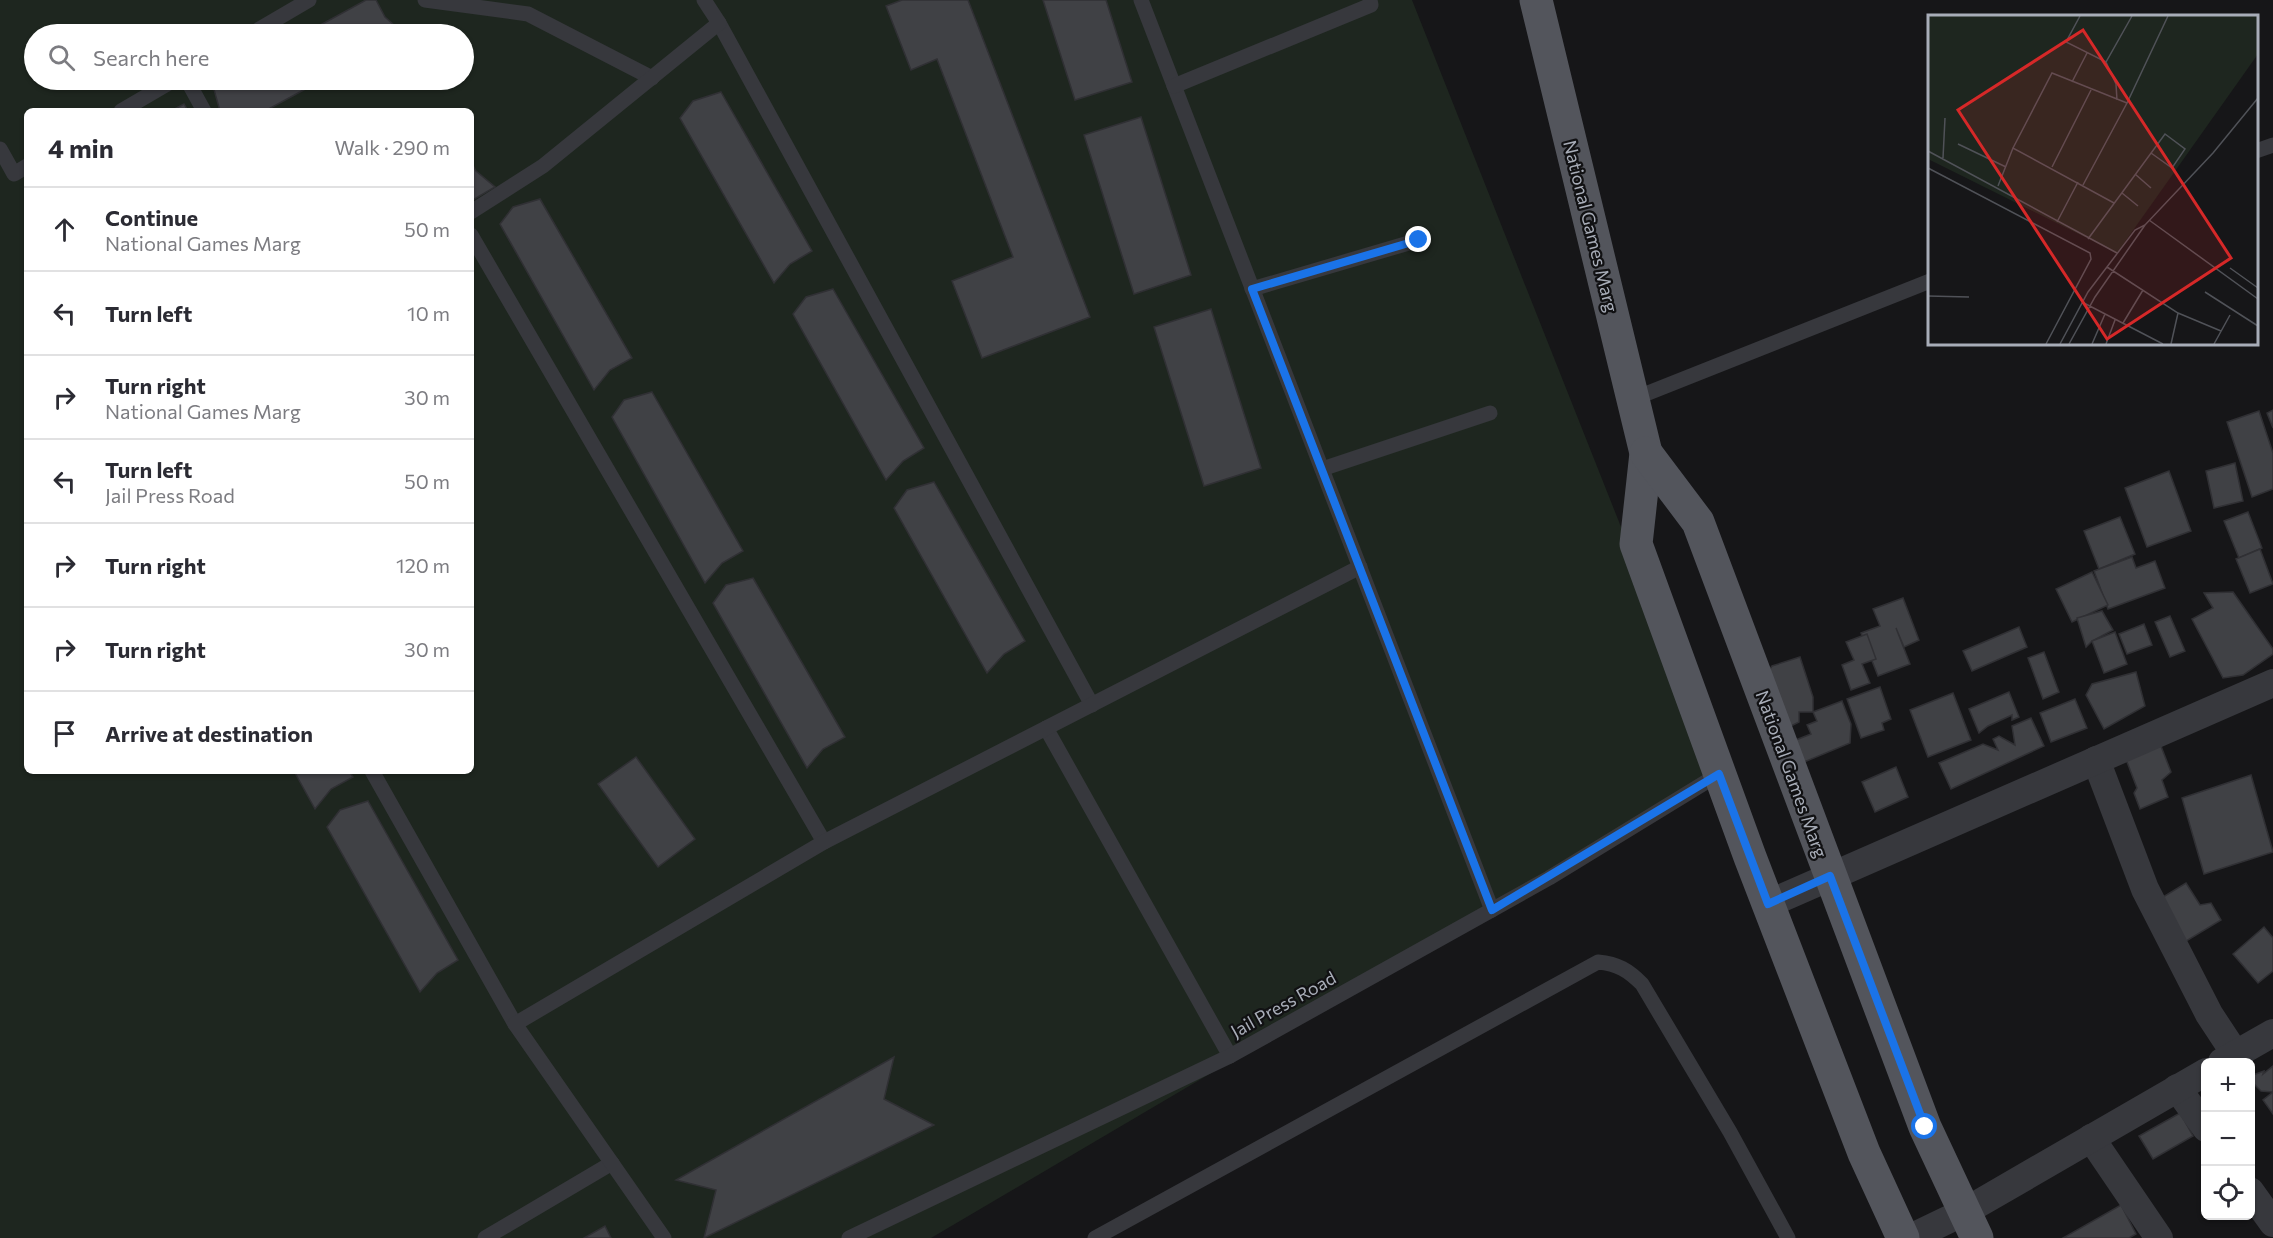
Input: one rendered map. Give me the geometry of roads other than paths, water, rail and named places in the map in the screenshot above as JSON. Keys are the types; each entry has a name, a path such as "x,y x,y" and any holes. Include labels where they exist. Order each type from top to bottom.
{"main road":[{"name":"National Games Marg","path":"1536,0 1646,453 1636,544 1768,904 1864,1153 1903,1238"},
{"name":"National Games Marg","path":"1646,453 1698,522 1925,1127 1970,1225"}],"street":[{"path":"1768,904 2273,683"},
{"path":"2096,760 2145,889 2229,1058 2273,1033"},
{"path":"1911,1238 1970,1225 2091,1138 2201,1074"},
{"path":"2177,1088 2201,1122"},
{"path":"2091,1138 2159,1238"},
{"path":"2255,1198 2273,1223"}],"lane":[{"path":"268,24 309,0"},
{"path":"425,0 528,14 652,78"},
{"path":"704,0 1092,705"},
{"path":"1141,0 1492,910"},
{"path":"1174,86 1371,5 1370,0"},
{"path":"474,210 543,166 719,24"},
{"path":"126,108 157,90"},
{"path":"192,90 202,108"},
{"path":"2258,150 2273,145"},
{"path":"0,149 14,174 24,168"},
{"path":"474,240 824,842"},
{"path":"1252,289 1419,240"},
{"path":"1633,399 1928,281"},
{"path":"1322,469 1490,413"},
{"path":"514,1024 824,842 1360,567"},
{"path":"1046,728 1230,1056"},
{"path":"374,774 514,1024 664,1238"},
{"name":"Jail Press Road","path":"849,1238 1230,1056 1492,910 1719,774"},
{"path":"1095,1238 1598,962 1615,963 1629,971 1642,984 1730,1132 1788,1238"},
{"path":"485,1238 612,1163"}]}
